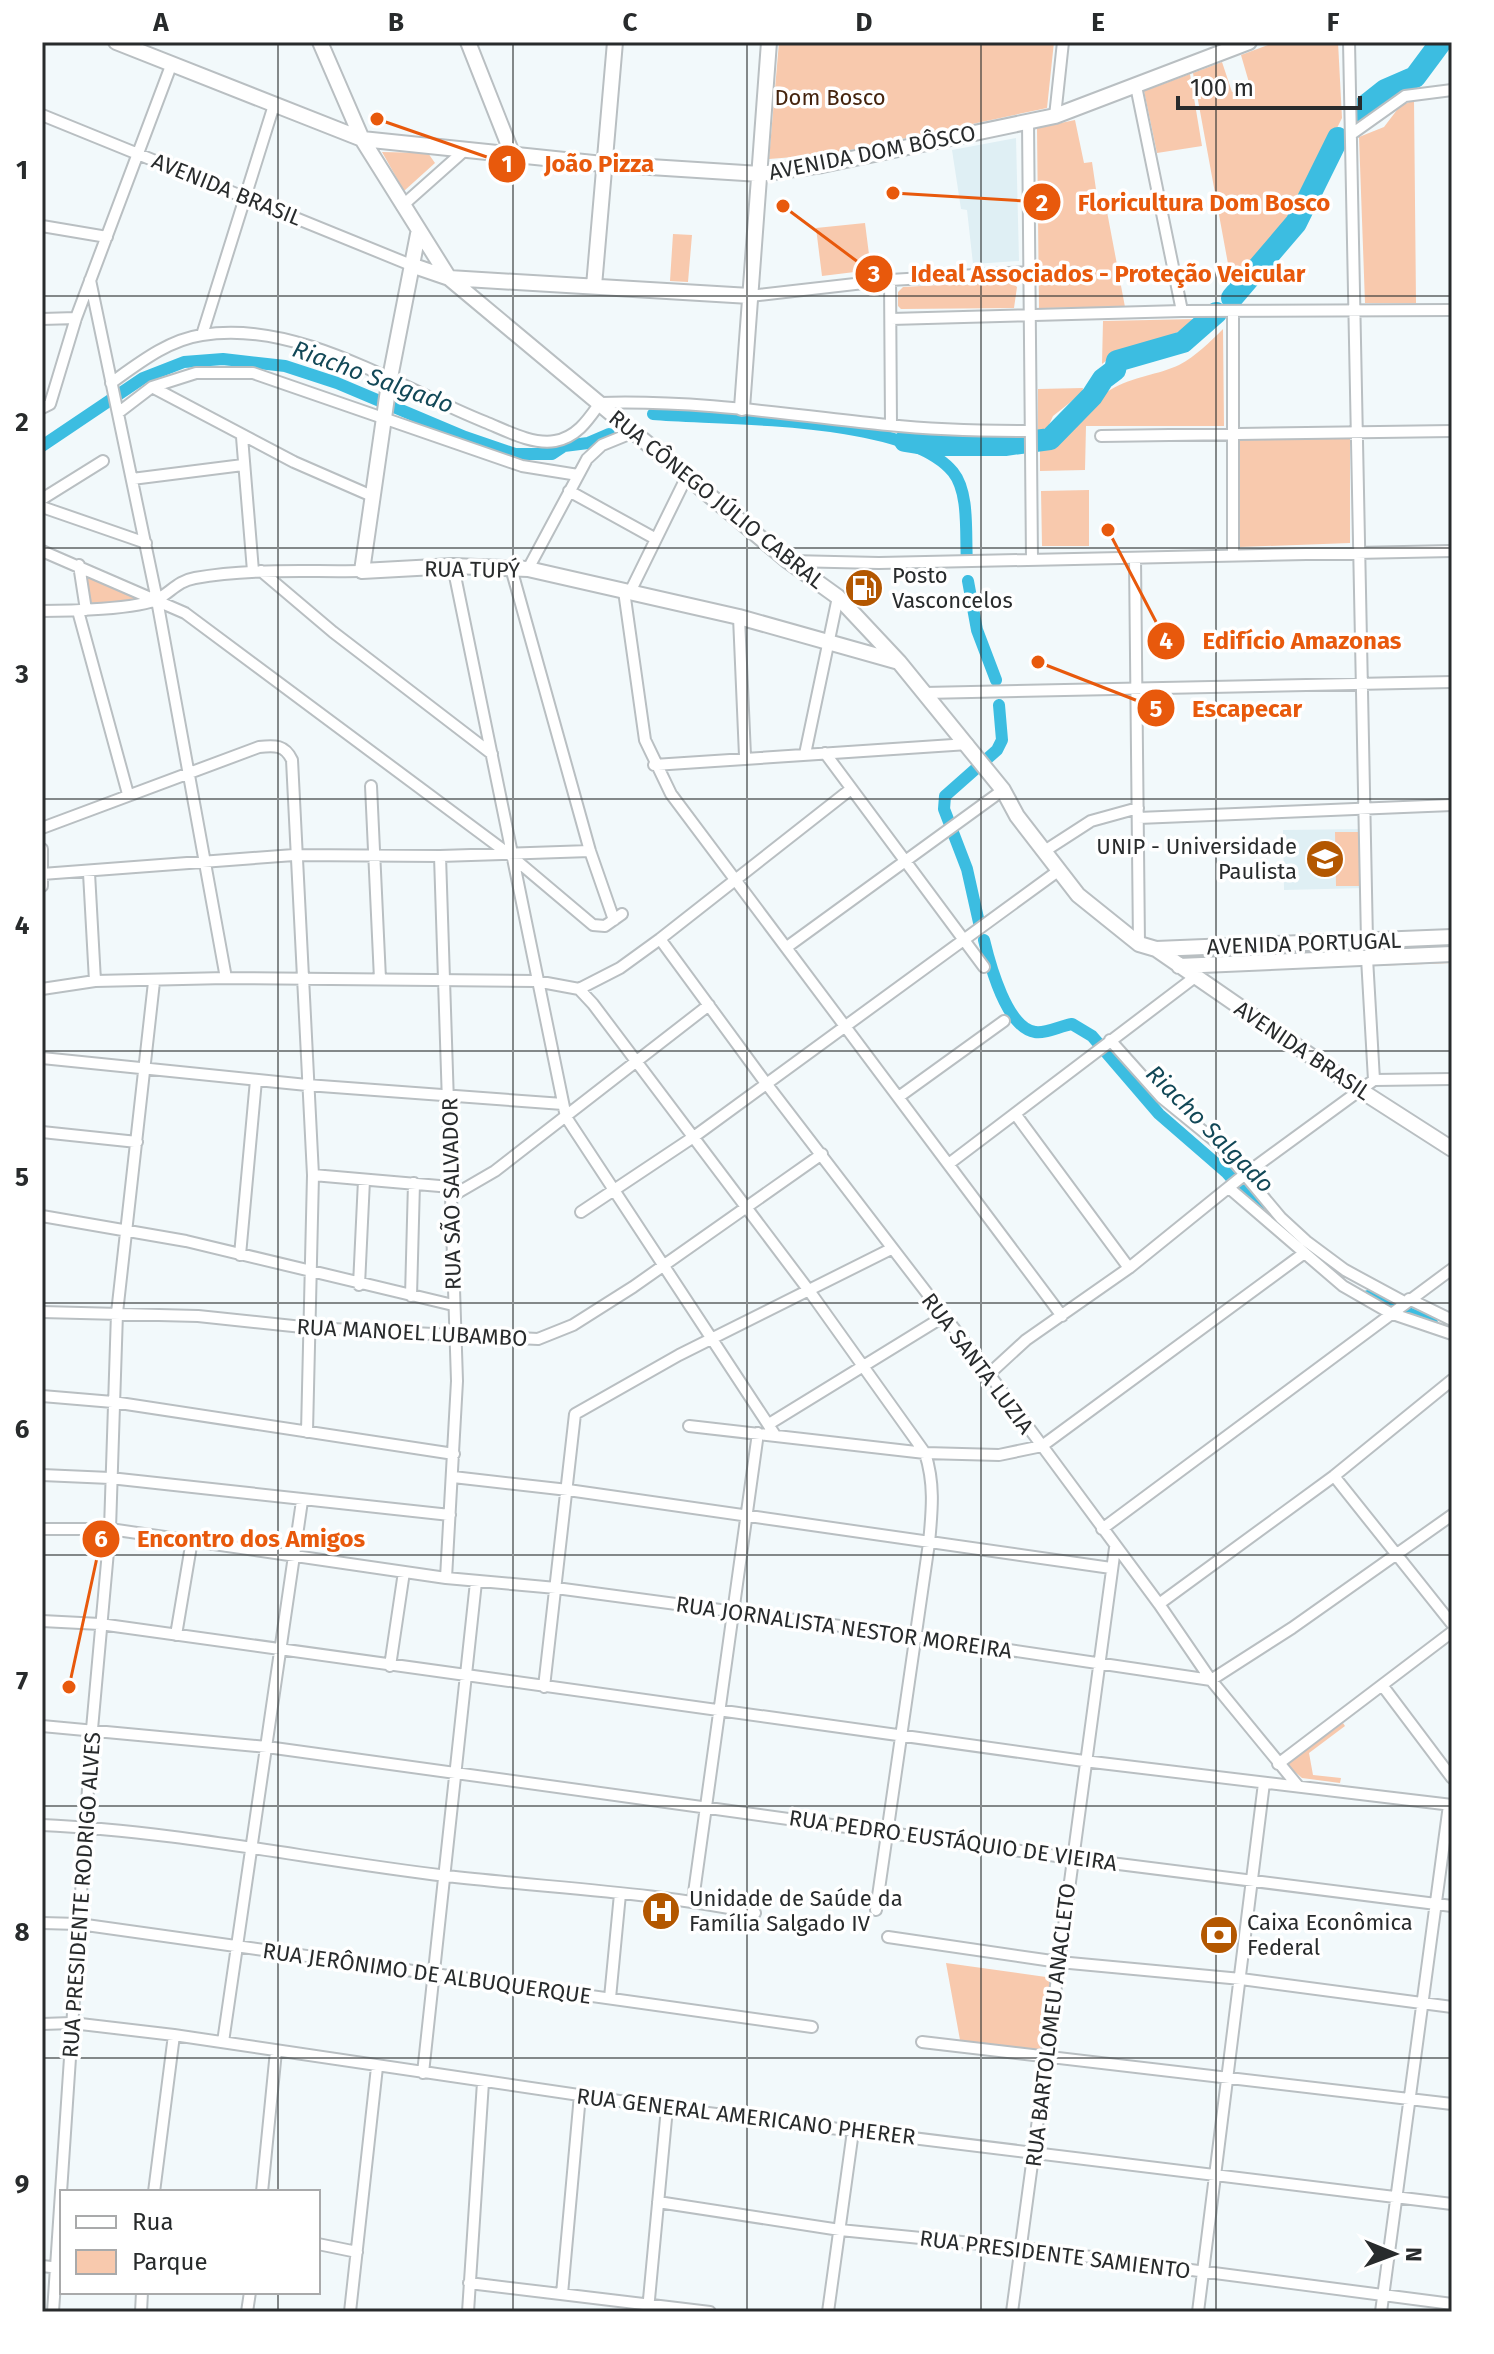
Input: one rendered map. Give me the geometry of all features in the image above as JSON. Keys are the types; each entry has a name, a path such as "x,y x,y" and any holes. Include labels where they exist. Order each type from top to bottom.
{"street":[{"name":"AVENIDA DOM BÔSCO","path":"116,42 362,139 603,164 760,174 822,165 1055,116 1249,42"},
{"name":"RUA CÔNEGO JÚLIO CABRAL","path":"320,42 362,139 418,234 449,278 788,561 838,597 899,662 968,744 1003,790 1043,852 1095,912 1139,944 1156,949"},
{"path":"468,42 513,156"},
{"path":"594,286 615,42"},
{"path":"742,408 769,42"},
{"path":"1055,116 1063,42"},
{"path":"1349,42 1367,809 1367,941"},
{"path":"42,408 50,404 54,394 76,318 172,63"},
{"path":"1136,86 1182,311"},
{"path":"1353,133 1405,96 1452,90"},
{"path":"202,335 274,105"},
{"name":"AVENIDA BRASIL","path":"42,115 411,265"},
{"path":"1028,122 1032,560"},
{"path":"402,206 465,150"},
{"path":"42,226 107,237"},
{"path":"362,571 384,418 418,234"},
{"name":"RUA CÔNEGO JÚLIO CABRAL","path":"411,265 449,278"},
{"path":"449,278 750,296 890,280 1029,272"},
{"path":"90,280 146,543 226,978"},
{"path":"890,280 891,425"},
{"path":"891,319 1182,311 1452,310"},
{"path":"1233,313 1233,556"},
{"path":"42,319 76,318"},
{"path":"112,385 155,353 202,335 271,336 309,345 390,382 534,440 553,441 570,436 586,423 600,403 742,408 891,425 1030,434"},
{"path":"118,412 152,387 196,373 253,373 314,391 522,466 578,475"},
{"path":"152,387 242,437 372,496"},
{"path":"528,569 587,459 602,445 633,431"},
{"path":"1101,436 1452,431"},
{"path":"242,437 257,571 492,754"},
{"path":"42,499 103,461"},
{"path":"132,479 243,465"},
{"path":"687,476 627,592 640,714 654,765 733,878 900,1096 1062,1316"},
{"path":"569,491 656,539"},
{"path":"42,507 146,543"},
{"path":"42,551 185,613 510,855 588,922 601,927 618,917 590,851 511,568"},
{"path":"788,561 1032,560 1452,551"},
{"path":"1135,558 1139,944"},
{"path":"79,565 82,611 128,794"},
{"path":"453,566 566,1117 714,1337 775,1435"},
{"name":"RUA TUPÝ","path":"42,611 82,611 157,600 181,581 257,571 362,571 453,566 528,569 739,617 899,662"},
{"path":"805,754 826,640 838,597"},
{"path":"739,617 745,756"},
{"path":"924,693 1452,682"},
{"path":"654,765 745,756 968,744"},
{"path":"42,828 190,770 271,746 288,751 292,760 294,855 313,1175 312,1328 307,1432"},
{"path":"825,753 984,967"},
{"path":"371,786 380,979"},
{"path":"42,989 95,981 302,978 536,981 579,989 620,968 660,939 733,878 851,789"},
{"path":"787,947 1003,790"},
{"path":"1043,852 1091,821 1138,813 1452,805"},
{"path":"42,849 42,886"},
{"path":"43,874 89,873 294,855 440,856 590,851"},
{"name":"RUA SÃO SALVADOR","path":"440,856 455,1334 454,1454 446,1578"},
{"path":"581,1212 695,1136 1058,871"},
{"path":"89,873 95,981"},
{"name":"AVENIDA PORTUGAL","path":"1156,949 1452,937"},
{"name":"RUA SANTA LUZIA","path":"660,939 891,1249 989,1374 1159,1604 1211,1680 1298,1786"},
{"name":"AVENIDA BRASIL","path":"1156,949 1360,1090 1452,1149"},
{"name":"AVENIDA PORTUGAL","path":"1178,966 1452,954"},
{"path":"1367,958 1374,1080"},
{"path":"950,1163 1195,977"},
{"name":"RUA PRESIDENTE RODRIGO ALVES","path":"63,2190 92,1729 110,1529 117,1313 154,982"},
{"path":"579,989 695,1136 925,1453 934,1499 903,1736 876,1910"},
{"path":"313,1175 414,1183 452,1192 495,1171 709,1005"},
{"path":"900,1096 1004,1021"},
{"path":"1110,1041 1147,1084 1220,1145 1237,1181 1303,1254 1343,1286 1399,1306 1452,1320"},
{"path":"42,1058 307,1085 448,1093 563,1104"},
{"path":"989,1374 1026,1340 1129,1268 1237,1181 1374,1080 1452,1079"},
{"path":"240,1255 256,1080"},
{"path":"1016,1115 1129,1268"},
{"path":"42,1132 137,1142"},
{"name":"RUA MANOEL LUBAMBO","path":"42,1312 198,1316 312,1328 531,1340 555,1335 664,1265 822,1154"},
{"path":"359,1285 364,1180"},
{"path":"1237,1181 1325,1256 1399,1306 1452,1334"},
{"path":"411,1296 414,1183"},
{"path":"42,1216 186,1241 359,1285 453,1305"},
{"path":"544,1687 575,1414 714,1337 810,1292 891,1249"},
{"path":"689,1426 925,1453 999,1455 1042,1446 1303,1254"},
{"path":"1102,1529 1452,1269"},
{"path":"769,1424 943,1317"},
{"path":"1159,1604 1334,1476 1452,1380"},
{"path":"42,1396 113,1402 454,1454"},
{"path":"693,1900 758,1433"},
{"path":"42,1475 110,1478 450,1515"},
{"path":"1334,1476 1452,1624"},
{"path":"453,1477 568,1490 1111,1568"},
{"path":"223,2042 302,1501"},
{"path":"1211,1680 1452,1515"},
{"name":"RUA JORNALISTA NESTOR MOREIRA","path":"42,1529 110,1529 476,1582 556,1588 915,1636 1211,1680"},
{"path":"176,1635 192,1540"},
{"name":"RUA BARTOLOMEU ANACLETO","path":"1012,2312 1115,1548"},
{"path":"390,1666 404,1572"},
{"path":"423,2073 431,1974 445,1876 453,1775 476,1582"},
{"path":"42,1621 100,1624 1084,1761 1451,1805 1421,2003 1381,2312"},
{"path":"1278,1764 1452,1632"},
{"path":"1382,1685 1452,1778"},
{"name":"RUA PEDRO EUSTÁQUIO DE VIEIRA","path":"42,1726 267,1747 453,1775 886,1830 1071,1858 1452,1906"},
{"path":"1198,2312 1264,1783"},
{"path":"42,1825 88,1827 252,1847 445,1876 693,1900 755,1913"},
{"path":"610,1998 620,1894"},
{"name":"RUA JERÔNIMO DE ALBUQUERQUE","path":"42,1923 79,1924 812,2027"},
{"path":"888,1937 1059,1962 1241,1979 1452,2007"},
{"name":"RUA GENERAL AMERICANO PHERER","path":"42,2024 72,2023 174,2035 667,2108 1452,2204"},
{"path":"154,2190 174,2035"},
{"path":"922,2042 1452,2104"},
{"path":"262,2190 276,2051"},
{"path":"350,2312 377,2067"},
{"path":"468,2312 483,2082"},
{"path":"562,2294 580,2095"},
{"path":"648,2309 667,2108"},
{"path":"828,2312 853,2131"},
{"name":"RUA PRESIDENTE SAMIENTO","path":"658,2202 840,2230 1022,2248 1452,2304"},
{"path":"320,2244 357,2252"},
{"path":"42,2266 59,2268"},
{"name":"RUA PRESIDENTE RODRIGO ALVES","path":"53,2312 59,2268"},
{"path":"469,2283 562,2294 648,2309 710,2312"}],"shaded area":[{"path":"1016,138 1019,261 973,264 967,210 961,209 952,150"},
{"name":"UNIP - Universidade Paulista","path":"1365,829 1366,888 1284,890 1283,830"}],"green space":[{"name":"Dom Bosco","path":"779,42 1054,42 1047,108 831,154 769,159"},
{"path":"1276,42 1338,42 1342,118 1291,220 1233,291 1193,73 1222,62 1232,92 1250,86 1241,55"},
{"path":"1190,74 1202,146 1157,153 1144,91"},
{"path":"1414,100 1416,303 1365,303 1359,137 1384,127 1400,106"},
{"path":"1075,120 1084,163 1092,162 1098,203 1105,201 1125,307 1039,308 1037,128"},
{"path":"382,152 428,153 435,163 404,191"},
{"path":"865,223 871,270 822,276 816,228"},
{"path":"673,234 692,235 688,282 670,281"},
{"path":"1010,281 1017,287 1014,308 901,309 898,306 898,292 903,287"},
{"path":"1197,319 1172,335 1125,350 1102,364 1103,321"},
{"path":"1223,329 1224,426 1086,426 1085,470 1040,471 1040,450 1057,440 1110,390 1179,365"},
{"path":"1083,388 1082,393 1053,416 1048,427 1038,432 1038,389"},
{"path":"1350,437 1350,543 1239,547 1239,438"},
{"path":"1089,490 1089,546 1042,546 1041,491"},
{"path":"81,567 157,600 86,610"},
{"path":"1335,832 1363,832 1363,886 1336,886"},
{"path":"1452,944 1452,963 1182,973 1163,958"},
{"path":"1343,1723 1345,1726 1309,1753 1313,1775 1341,1778 1340,1783 1302,1778 1286,1764"},
{"path":"946,1963 1053,1978 1040,2051 960,2040"}],"waterway":[{"path":"1356,113 1385,90 1415,77 1441,42"},
{"path":"1232,298 1296,223 1338,138"},
{"path":"905,441 930,445 1005,445 1050,439 1092,396 1103,379 1115,370 1117,361 1183,342 1216,313"},
{"name":"Riacho Salgado","path":"42,446 143,378 184,362 223,359 285,366 337,383 465,437 515,454 552,454 564,446 588,443 609,434"},
{"name":"Riacho Salgado","path":"653,414 767,420 856,430 930,453 953,472 962,491 967,562"},
{"name":"Riacho Salgado","path":"968,581 977,630 996,680"},
{"name":"Riacho Salgado","path":"980,927 967,869 944,809 945,796 997,750 1002,740 999,705"},
{"name":"Riacho Salgado","path":"984,940 1001,994 1025,1028 1043,1032 1072,1024 1092,1036 1159,1114 1227,1173 1260,1211"},
{"name":"Riacho Salgado","path":"1368,1296 1432,1323"}],"place":[{"name":"João Pizza","path":"377,119"},
{"name":"Floricultura Dom Bosco","path":"893,193"},
{"name":"Ideal Associados - Proteção Veicular","path":"783,206"},
{"name":"Edifício Amazonas","path":"1108,530"},
{"name":"Posto Vasconcelos","path":"864,588"},
{"name":"Escapecar","path":"1038,662"},
{"name":"UNIP - Universidade Paulista","path":"1325,859"},
{"name":"Encontro dos Amigos","path":"69,1687"},
{"name":"Unidade de Saúde da Família Salgado IV","path":"661,1911"},
{"name":"Caixa Econômica Federal","path":"1219,1935"}]}
